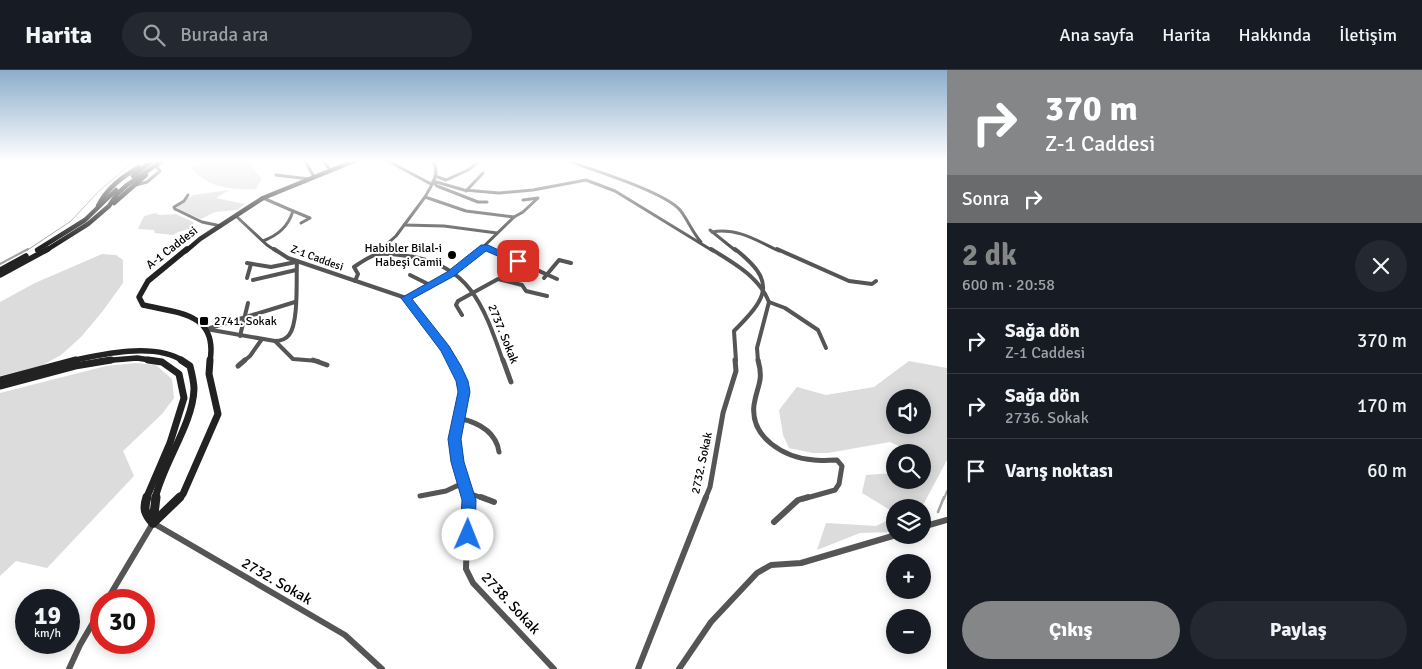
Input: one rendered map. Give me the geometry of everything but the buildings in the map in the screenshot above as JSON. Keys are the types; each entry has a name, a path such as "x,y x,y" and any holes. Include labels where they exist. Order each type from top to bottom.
{"main road":[{"path":"0,270 67,232 97,209 118,189"},
{"path":"109,206 123,189"},
{"path":"0,275 71,235 131,189"},
{"name":"A-1 Caddesi","path":"206,329 191,316 176,310 144,304 139,297 148,281 200,239 263,198 285,189"},
{"path":"153,523 183,494 218,414 218,403 209,368 211,346 206,329"},
{"path":"0,380 115,352 136,350 163,351 188,363 193,374 194,388 180,435 156,493 153,523"},
{"path":"0,386 105,360 126,357 146,357 160,361 178,372 184,382 185,396 169,446 144,506 145,513 153,523"}],"street":[{"path":"355,281 358,274 354,267 376,253 396,236 429,189"},
{"path":"445,189 478,202 487,202"},
{"path":"457,189 499,193 539,189"},
{"path":"608,189 704,245 747,273 769,302 785,308 818,330 826,348"},
{"path":"642,189 666,198 680,210 693,233 704,245"},
{"path":"188,195 184,202 174,207 175,209 199,221 221,226"},
{"path":"425,196 466,211 514,217"},
{"path":"263,198 310,218 301,223"},
{"path":"406,298 455,272 514,217 523,212 538,198 523,200"},
{"path":"263,241 276,236 288,225 293,211"},
{"name":"Z-1 Caddesi","path":"236,216 280,254 406,298"},
{"path":"404,225 444,226 497,233"},
{"path":"764,293 763,280 757,269 711,231 728,230 743,234 849,281 872,284 876,281"},
{"path":"484,247 557,278"},
{"path":"376,253 411,255 428,259 455,272"},
{"path":"544,278 559,260 571,263"},
{"path":"206,329 276,341 287,339 294,324 296,261 271,267 249,264 247,278"},
{"path":"253,280 296,270"},
{"name":"2737. Sokak","path":"455,272 474,292 484,310 511,382"},
{"path":"410,275 430,285"},
{"path":"462,315 456,303 498,280 522,285 526,291 547,296"},
{"name":"2732. Sokak","path":"638,669 710,487 724,413 736,371 734,331 760,302 764,293"},
{"name":"2738. Sokak","path":"406,298 445,348 456,366 464,392 454,439 457,462 469,500 466,569 488,601 518,629 554,669"},
{"path":"206,329 295,302"},
{"path":"769,302 757,348 762,374 754,407 757,428 767,441 789,454 817,460 837,460 841,462 840,477 835,490 798,500 774,522"},
{"path":"240,336 248,303"},
{"path":"238,366 250,356 262,339"},
{"path":"276,341 290,358 316,360 327,365"},
{"path":"458,418 477,424 496,438 499,452"},
{"path":"420,496 446,491 463,483"},
{"path":"466,492 494,502"},
{"path":"931,524 947,520"},
{"path":"114,589 153,523"},
{"name":"2732. Sokak","path":"153,523 345,635 382,669"},
{"path":"679,669 711,622 756,573 771,565 801,564 886,538"},
{"path":"69,669 90,627"}],"shaded area":[{"path":"229,190 216,198 245,204 237,210 215,212 201,219 177,209 177,206 193,195"},
{"path":"155,213 159,215 176,214 193,222 194,227 173,235 155,233 154,230 138,229 144,216"},
{"path":"102,254 116,255 123,260 123,283 102,312 81,337 61,355 41,366 0,376 0,302 35,283"},
{"path":"909,361 947,368 947,460 926,499 886,499 886,508 862,493 866,475 886,474 886,489 931,489 931,444 894,444 890,442 828,453 813,453 789,448 783,435 779,410 797,387 826,395 874,387"},
{"path":"136,363 156,365 172,379 174,398 162,414 123,451 134,476 47,568 16,561 0,576 0,393 106,366"},
{"path":"886,521 886,532 860,533 817,550 826,523 876,526"}],"waterway":[{"path":"26,251 71,221 102,189"},
{"path":"0,264 28,249"},
{"path":"944,499 947,491"},
{"path":"938,512 944,497"}],"place":[{"name":"Habibler Bilal-i Habeşi Camii","path":"452,255"},
{"name":"2741. Sokak","path":"204,321"}],"route":[{"path":"468,535 469,500 457,462 454,439 464,392 462,381 456,366 445,348 406,298 450,274 484,247 518,261"}]}
